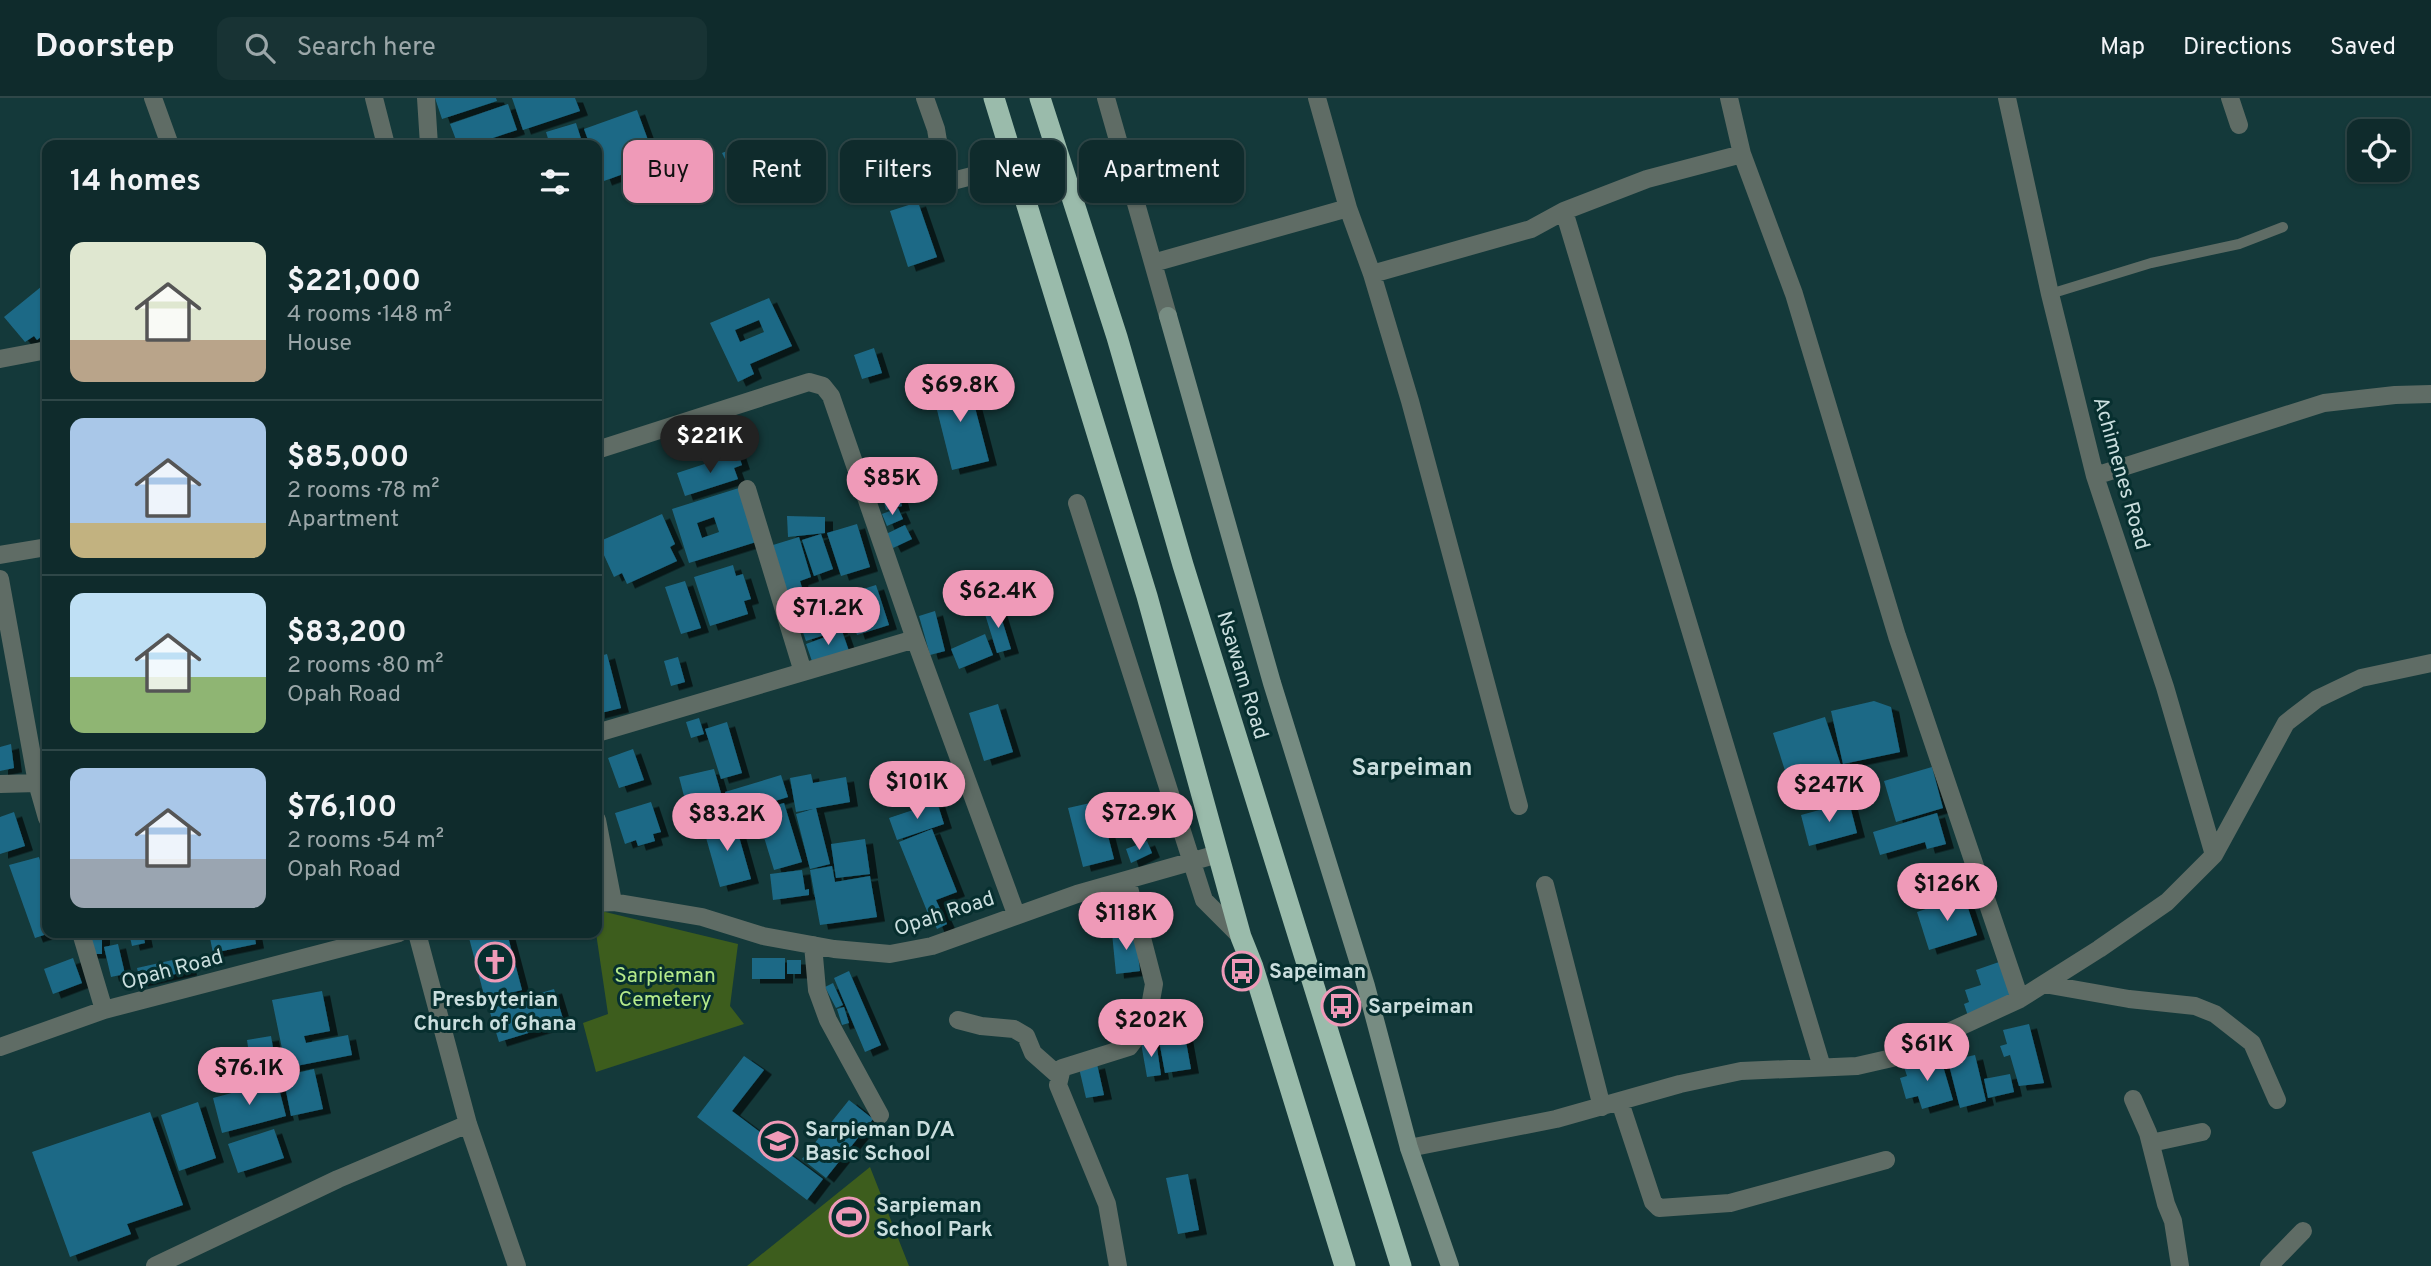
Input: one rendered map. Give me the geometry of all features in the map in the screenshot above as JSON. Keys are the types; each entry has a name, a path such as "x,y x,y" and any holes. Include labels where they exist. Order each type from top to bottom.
{"highway":[{"path":"994,98 1007,140"},
{"name":"Nsawam Road","path":"1040,98 1118,337 1183,565 1401,1266"},
{"path":"1026,203 1147,596 1241,937 1253,967 1345,1266"}],"main road":[{"path":"1168,316 1272,683 1366,986 1409,1148 1450,1266"}],"street":[{"path":"153,98 168,140"},
{"path":"374,98 385,140"},
{"path":"426,98 429,140"},
{"path":"925,98 936,129 945,183 970,176"},
{"path":"1106,98 1168,316"},
{"path":"1317,98 1348,208 1372,275 1410,401 1519,806"},
{"path":"1729,98 1742,154 1794,294 1897,636 2020,999"},
{"name":"Achimenes Road","path":"2007,98 2050,294 2095,476 2165,687 2214,855"},
{"path":"2230,98 2239,125"},
{"path":"1372,275 1531,229 1563,211 1647,179 1742,154"},
{"path":"1153,263 1348,208"},
{"path":"1563,211 1822,1067"},
{"path":"0,359 42,351"},
{"path":"602,448 809,382 823,386 831,396 915,639 1016,914"},
{"path":"2095,476 2324,403 2431,394"},
{"path":"747,489 803,672"},
{"path":"1077,503 1204,900 1241,937"},
{"path":"0,555 42,548"},
{"path":"0,579 42,800"},
{"path":"602,732 915,639"},
{"path":"1409,1148 1556,1119 1680,1084 1741,1071 1857,1066 1892,1058 2020,999 2167,902 2214,855 2286,723 2317,699 2361,678 2431,663"},
{"path":"0,784 37,783"},
{"name":"Opah Road","path":"605,902 702,916 762,936 891,954 932,946 1016,914 1219,854"},
{"path":"602,871 605,902"},
{"path":"1118,1266 1107,1204 1058,1085 1062,1068 1129,1047 1141,1031 1149,1012 1154,984 1127,880"},
{"path":"1545,885 1602,1107"},
{"path":"82,938 104,1010"},
{"name":"Opah Road","path":"0,1047 104,1010 380,938"},
{"path":"418,938 468,1124 517,1266"},
{"path":"813,945 817,990 828,1020 880,1115"},
{"path":"2044,984 2129,999 2195,1006 2215,1014 2252,1043 2277,1100"},
{"path":"958,1020 981,1026 1014,1028 1026,1036 1033,1054 1059,1076"},
{"path":"2133,1099 2151,1143 2166,1204 2174,1221 2180,1266"},
{"path":"1620,1102 1653,1202 1659,1208 1730,1203 1886,1160"},
{"path":"155,1266 338,1179 468,1124"},
{"path":"2151,1143 2202,1132"},
{"path":"2269,1266 2303,1231"}],"lane":[{"path":"2050,294 2151,263 2239,244 2283,227"}],"green space":[{"name":"Sarpieman Cemetery","path":"602,911 738,944 730,1006 744,1024 596,1072 583,1023 608,1014 597,938 602,938"},
{"name":"Sarpieman School Park","path":"870,1167 909,1266 747,1266"}],"building":[{"path":"435,98 496,98 497,101 442,119"},
{"path":"512,98 575,98 580,111 523,130"},
{"path":"508,104 517,130 487,140 456,140 450,124"},
{"path":"637,110 648,140 623,140 623,174 604,181 602,140 588,140 584,129"},
{"path":"576,123 581,140 548,140 546,132"},
{"path":"918,203 937,257 908,267 890,211"},
{"path":"42,286 42,336 37,340 34,336 25,342 4,317"},
{"path":"769,298 792,346 750,364 754,374 738,382 710,323","holes":["759,320 764,332 740,342 735,330"]},
{"path":"874,348 882,373 862,379 854,355"},
{"path":"967,377 989,461 952,470 931,386"},
{"path":"685,431 692,451 677,456 671,436"},
{"path":"738,453 742,465 734,468 738,479 685,496 677,473"},
{"path":"897,487 902,506 886,510 881,491"},
{"path":"739,488 756,542 689,563 672,509","holes":["714,517 719,532 702,538 697,523"]},
{"path":"898,508 903,519 887,526 882,514"},
{"path":"662,514 675,544 670,547 677,561 627,584 622,573 614,577 602,551 602,540"},
{"path":"787,516 825,517 825,533 788,537"},
{"path":"857,524 870,567 841,576 827,533"},
{"path":"905,525 912,539 893,548 886,534"},
{"path":"821,534 833,569 814,576 802,540"},
{"path":"799,537 811,577 800,581 809,611 794,615 773,545"},
{"path":"733,565 736,576 743,574 751,599 744,601 748,614 710,626 694,577"},
{"path":"685,581 701,628 681,634 665,587"},
{"path":"876,585 889,625 857,635 844,595"},
{"path":"831,606 840,630 806,641 798,618"},
{"path":"998,607 1011,649 997,653 984,611"},
{"path":"935,611 945,651 930,655 919,616"},
{"path":"842,631 849,651 813,664 806,644"},
{"path":"985,634 993,655 959,669 951,649"},
{"path":"607,654 621,708 602,713 602,656"},
{"path":"678,657 685,682 671,686 664,661"},
{"path":"1874,701 1891,707 1900,752 1843,764 1831,711"},
{"path":"998,704 1013,752 984,761 969,713"},
{"path":"1825,717 1851,796 1823,805 1817,799 1803,796 1797,777 1788,780 1773,733"},
{"path":"699,718 704,734 691,738 686,722"},
{"path":"727,722 742,773 721,779 705,729"},
{"path":"11,744 14,768 0,771 0,747"},
{"path":"633,749 644,780 619,788 608,758"},
{"path":"1932,767 1943,808 1896,822 1884,781"},
{"path":"714,769 728,817 696,826 692,814 689,815 679,777"},
{"path":"811,774 813,783 846,777 850,802 816,808 830,864 810,869 796,814 813,809 796,812 790,778"},
{"path":"781,775 788,797 732,814 725,792"},
{"path":"1099,801 1114,859 1083,867 1068,808"},
{"path":"651,802 661,832 653,834 655,841 638,846 636,840 625,844 615,813"},
{"path":"937,802 944,824 897,840 889,818"},
{"path":"1849,802 1857,833 1809,846 1801,815"},
{"path":"784,803 802,862 774,870 756,811"},
{"path":"14,812 25,846 0,854 0,817"},
{"path":"1937,813 1946,844 1927,849 1925,842 1880,855 1873,832"},
{"path":"734,819 751,879 720,887 703,827"},
{"path":"932,829 957,892 936,900 947,924 937,929 931,915 929,916 899,842"},
{"path":"865,839 870,874 836,878 831,844"},
{"path":"1147,841 1152,853 1131,863 1126,849"},
{"path":"39,857 42,867 42,936 35,938 9,865"},
{"path":"832,866 835,882 870,876 877,917 820,925 810,870"},
{"path":"802,870 805,890 809,889 809,895 773,900 770,874"},
{"path":"1964,896 1977,935 1929,950 1917,912"},
{"path":"1135,931 1140,971 1116,974 1112,933"},
{"path":"88,938 102,938 102,954 89,954"},
{"path":"130,938 144,938 145,943 132,946"},
{"path":"210,938 255,938 256,944 213,953"},
{"name":"Presbyterian Church of Ghana","path":"469,938 508,938 522,990 485,999"},
{"path":"118,944 125,974 111,977 104,947"},
{"path":"186,957 189,971 140,982 137,968"},
{"path":"73,958 82,983 53,994 44,969"},
{"path":"752,958 785,958 785,979 752,979"},
{"path":"787,960 801,960 801,974 787,974"},
{"path":"1999,962 2013,1000 1968,1016 1964,1004 1969,1002 1965,990 1981,985 1976,970"},
{"path":"849,971 881,1045 865,1052 834,978"},
{"path":"833,983 843,1005 836,1008 825,987"},
{"path":"554,989 564,1022 499,1042 489,1009"},
{"path":"322,991 330,1031 304,1036 306,1043 348,1035 352,1055 286,1068 272,1000"},
{"path":"844,1007 849,1023 842,1025 837,1009"},
{"path":"1181,1014 1191,1069 1165,1073 1155,1019"},
{"path":"2029,1024 2044,1083 2019,1086 2010,1055 2004,1057 2000,1046 2007,1044 2003,1030"},
{"path":"271,1036 277,1071 242,1076 238,1048 248,1047 247,1040"},
{"path":"1156,1041 1161,1075 1147,1077 1141,1043"},
{"path":"1975,1055 1986,1101 1960,1108 1948,1061"},
{"path":"744,1056 764,1070 732,1111 823,1179 807,1200 697,1117"},
{"path":"1940,1056 1953,1100 1922,1109 1918,1096 1906,1099 1900,1078 1907,1076 1904,1067"},
{"path":"1097,1064 1104,1095 1086,1098 1079,1068"},
{"path":"314,1069 323,1109 291,1116 283,1076"},
{"path":"2010,1074 2014,1092 1988,1098 1984,1079"},
{"path":"277,1081 286,1116 222,1133 213,1098"},
{"path":"849,1100 873,1119 826,1178 802,1159"},
{"path":"198,1102 216,1158 179,1171 161,1115"},
{"path":"150,1112 183,1205 127,1224 131,1234 70,1257 32,1152"},
{"path":"274,1129 284,1158 238,1173 228,1144"},
{"path":"1188,1174 1199,1230 1178,1234 1166,1178"}],"place":[{"name":"Presbyterian Church of Ghana","path":"495,962"},
{"name":"Sapeiman","path":"1242,971"},
{"name":"Sarpeiman","path":"1341,1006"},
{"name":"Sarpieman D/A Basic School","path":"778,1141"},
{"name":"Sarpieman School Park","path":"849,1217"}],"district":[{"name":"Sarpeiman","path":"1412,767"}]}
